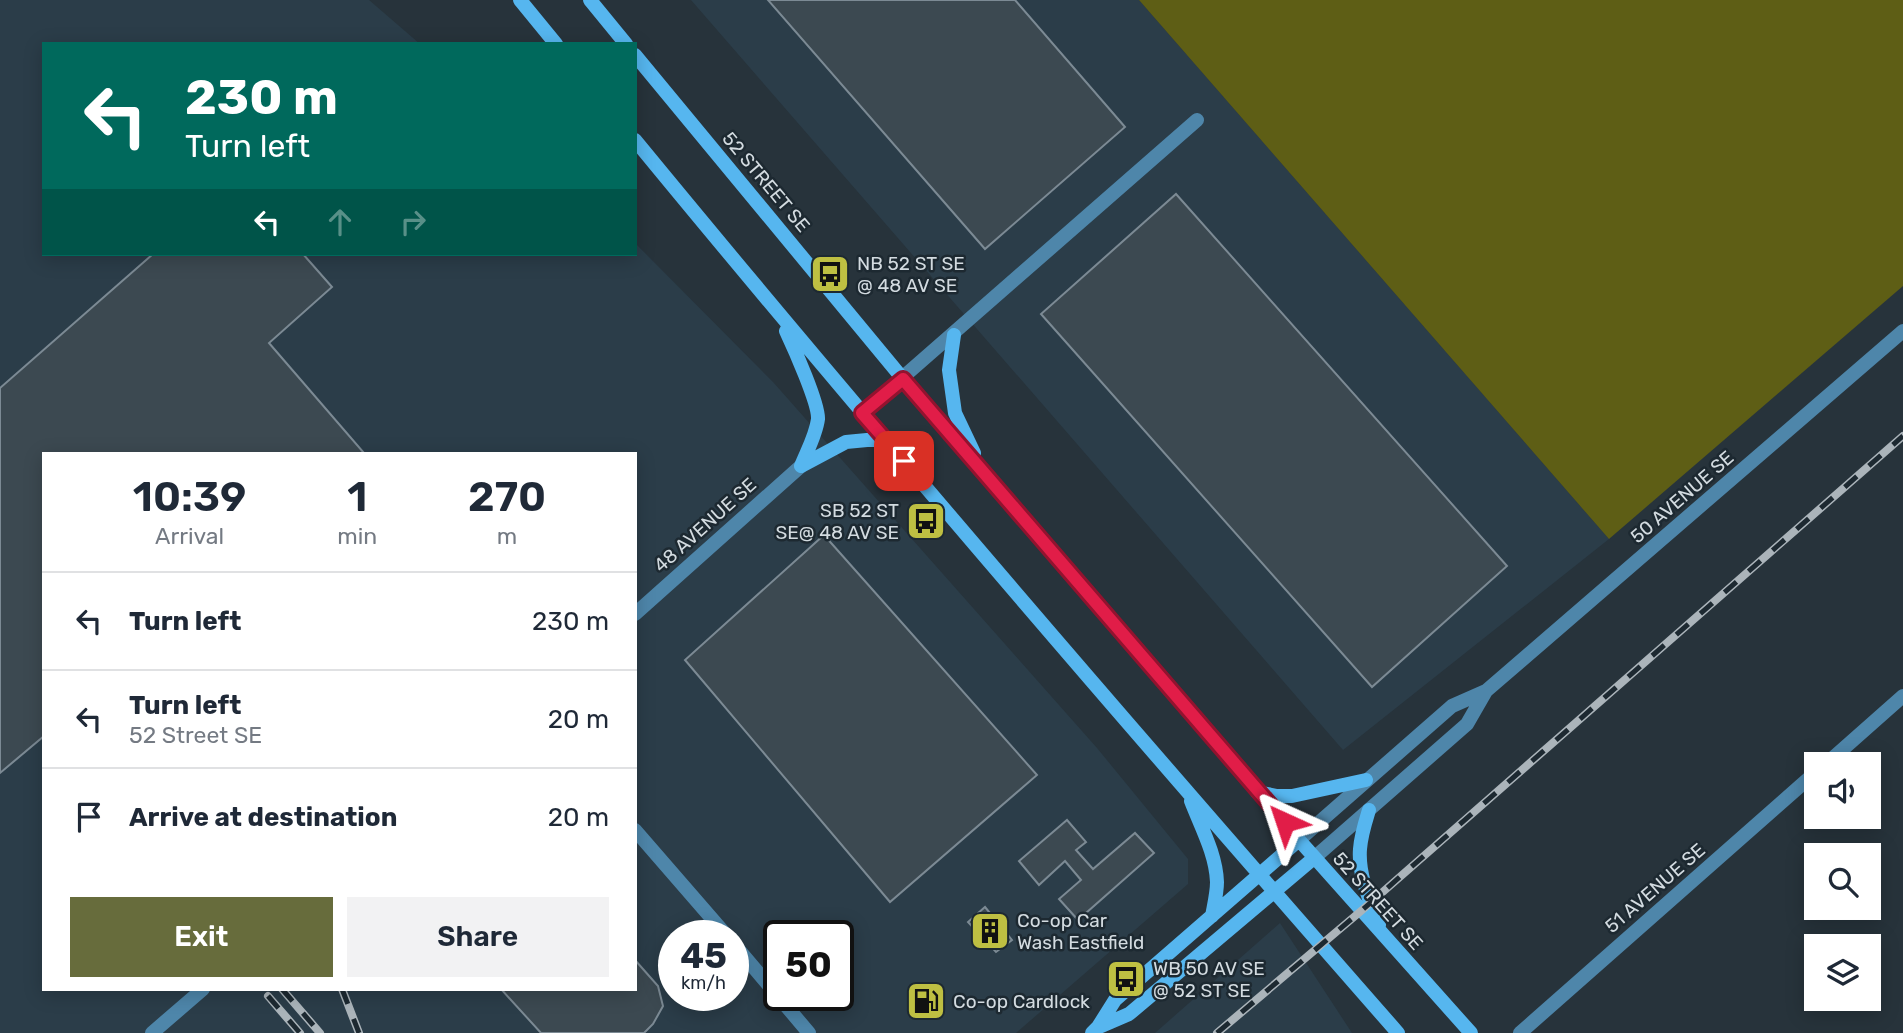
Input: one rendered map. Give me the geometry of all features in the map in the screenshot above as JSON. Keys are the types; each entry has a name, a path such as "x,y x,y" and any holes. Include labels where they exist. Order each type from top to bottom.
{"main road":[{"path":"520,0 554,42"},
{"path":"590,0 624,42"},
{"name":"52 STREET SE","path":"637,57 903,379 1314,858 1471,1033"},
{"path":"637,143 862,413 1274,893 1398,1033"},
{"path":"780,317 799,360 818,417 813,438 801,466"},
{"path":"954,335 949,370 955,413 982,470"},
{"path":"801,466 846,442 886,440"},
{"path":"1257,792 1292,796 1366,780"},
{"path":"1187,790 1216,871 1217,886 1212,916"},
{"path":"1369,810 1360,846 1361,873 1382,933"},
{"name":"50 AVENUE SE","path":"1095,1030 1115,1000 1299,840"},
{"name":"50 AVENUE SE","path":"1095,1030 1129,1014 1314,858"}],"street":[{"path":"862,413 1197,120"},
{"name":"50 AVENUE SE","path":"1299,840 1452,706 1486,691 1903,331"},
{"name":"48 AVENUE SE","path":"637,612 801,466"},
{"name":"50 AVENUE SE","path":"1314,858 1468,724 1486,691"},
{"path":"1840,752 1903,696"},
{"name":"51 AVENUE SE","path":"1520,1033 1804,783"},
{"path":"637,832 713,920"},
{"path":"749,962 810,1033"},
{"path":"152,1033 201,991"}],"shaded area":[{"path":"0,0 369,0 418,42 42,42 42,256 637,256 637,245 773,382 1097,748 1188,859 1188,884 1016,1033 0,1033"},
{"path":"691,0 1139,0 1609,539 1343,750"},
{"path":"1139,0 1903,0 1903,286 1609,539"},
{"path":"1280,923 1352,1033 1155,1033"}],"building":[{"path":"768,0 1015,0 1125,127 985,249"},
{"path":"1176,194 1507,566 1372,687 1041,314"},
{"path":"151,256 305,256 332,287 269,343 363,452 42,452 42,738 0,773 0,388"},
{"path":"824,535 1037,775 890,902 685,660"},
{"path":"1067,820 1086,842 1076,850 1093,869 1135,833 1154,853 1078,920 1059,899 1081,880 1065,861 1039,885 1019,861"},
{"name":"Co-op Car Wash Eastfield","path":"985,907 1012,940 996,952 968,922"},
{"path":"637,962 658,986 658,1011 660,1011 644,1033 541,1033 503,991 637,991"}],"railway":[{"path":"1217,1033 1361,911 1903,436"},
{"path":"284,991 320,1033"},
{"path":"343,991 359,1033"},
{"path":"268,996 300,1033"}],"place":[{"name":"NB 52 ST SE @ 48 AV SE","path":"830,274"},
{"name":"SB 52 ST SE@ 48 AV SE","path":"926,521"},
{"name":"Co-op Car Wash Eastfield","path":"990,931"},
{"name":"WB 50 AV SE @ 52 ST SE","path":"1126,979"},
{"name":"Co-op Cardlock","path":"926,1001"}],"route":[{"path":"904,461 862,413 903,379 1285,822"}]}
